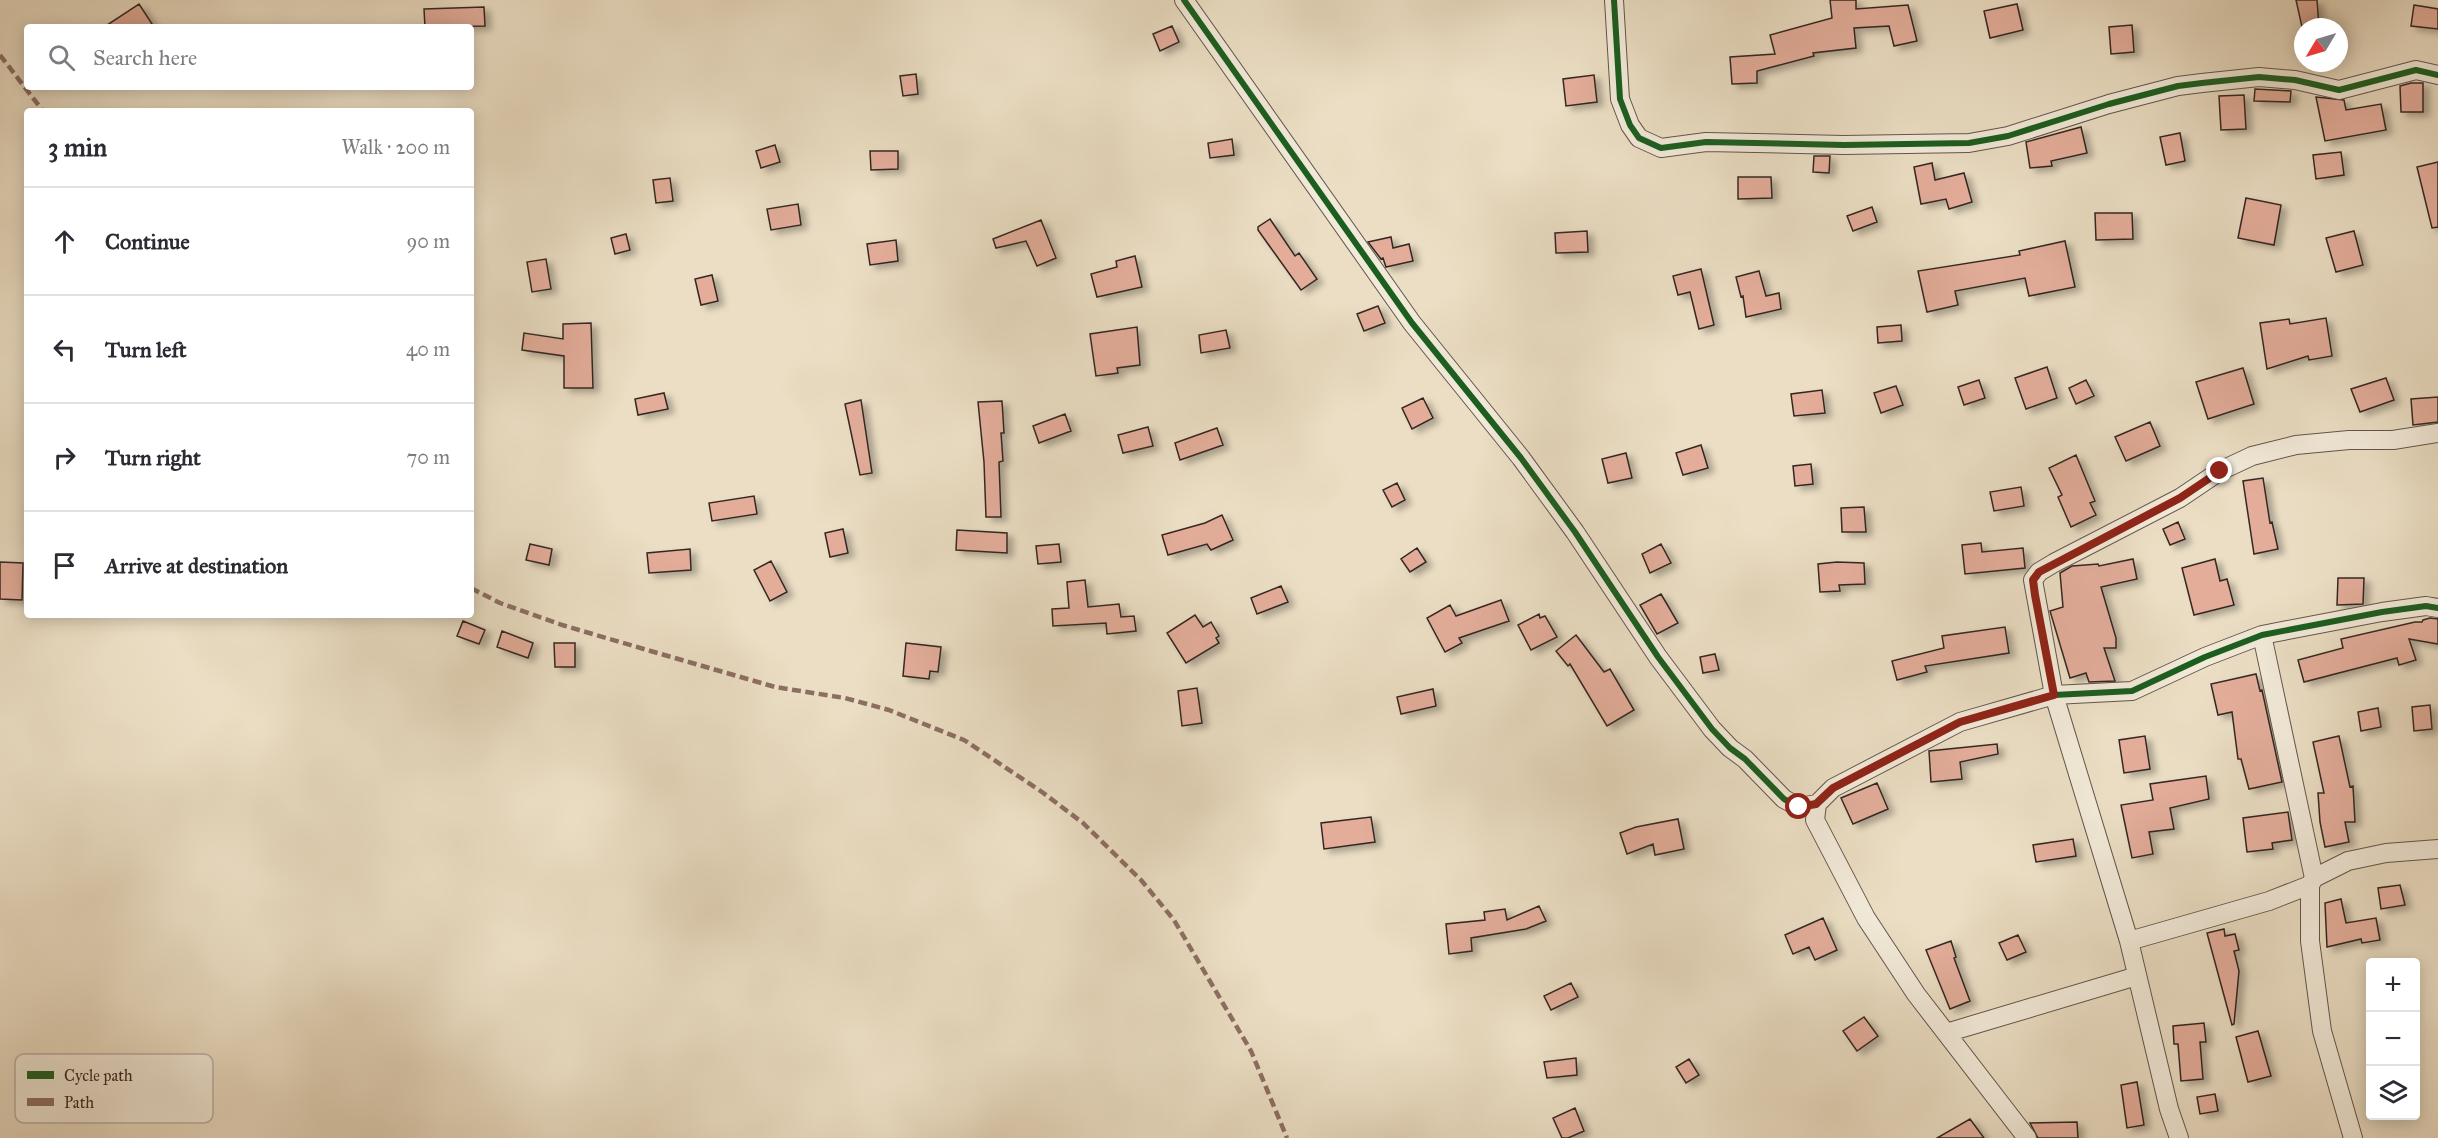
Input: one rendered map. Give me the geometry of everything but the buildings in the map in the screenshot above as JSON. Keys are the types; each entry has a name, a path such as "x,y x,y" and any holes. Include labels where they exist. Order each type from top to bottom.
{"street":[{"path":"1184,0 1412,323 1521,458 1575,532 1658,657 1712,729 1784,799 1799,807 1816,804 1833,788 1960,722 2054,695 2132,691 2205,657 2262,635 2382,612 2426,606 2438,608"},
{"path":"1614,0 1620,99 1630,125 1638,138 1661,148 1706,142 1844,145 1969,143 2008,136 2109,104 2178,86 2259,77 2295,80 2339,90 2416,70 2438,75"},
{"path":"2179,1138 2169,1109 2129,941 2054,695 2033,580 2039,572 2180,498 2220,471 2252,456 2296,445 2349,440 2394,440 2438,433"},
{"path":"2262,635 2312,881 2310,941 2322,1031 2353,1138"},
{"path":"1816,804 1815,820 1866,918 1916,994 2026,1138"},
{"path":"2129,941 2269,901 2348,861 2386,854 2438,849"},
{"path":"1946,1033 2137,976"}],"marked path":[{"path":"0,55 24,86"},
{"path":"27,90 41,108"},
{"path":"474,590 500,603 562,625 654,652 775,687 845,698 889,710 964,740 1042,792 1083,823 1141,880 1174,920 1251,1051 1287,1138"}],"cycle path":[{"path":"1184,0 1412,323 1521,458 1575,532 1658,657 1712,729 1784,799 1799,807 1817,804 1833,788 1960,722 2054,695 2132,691 2205,657 2262,635 2382,612 2426,606 2438,608"},
{"path":"1614,0 1620,99 1630,125 1639,138 1661,148 1706,142 1844,145 1969,143 2008,136 2109,104 2178,86 2259,77 2295,80 2339,90 2416,70 2438,75"}],"route":[{"path":"1799,807 1816,804 1833,788 1960,722 2054,695 2033,580 2039,572 2054,563 2099,542 2180,498 2220,471"}]}
